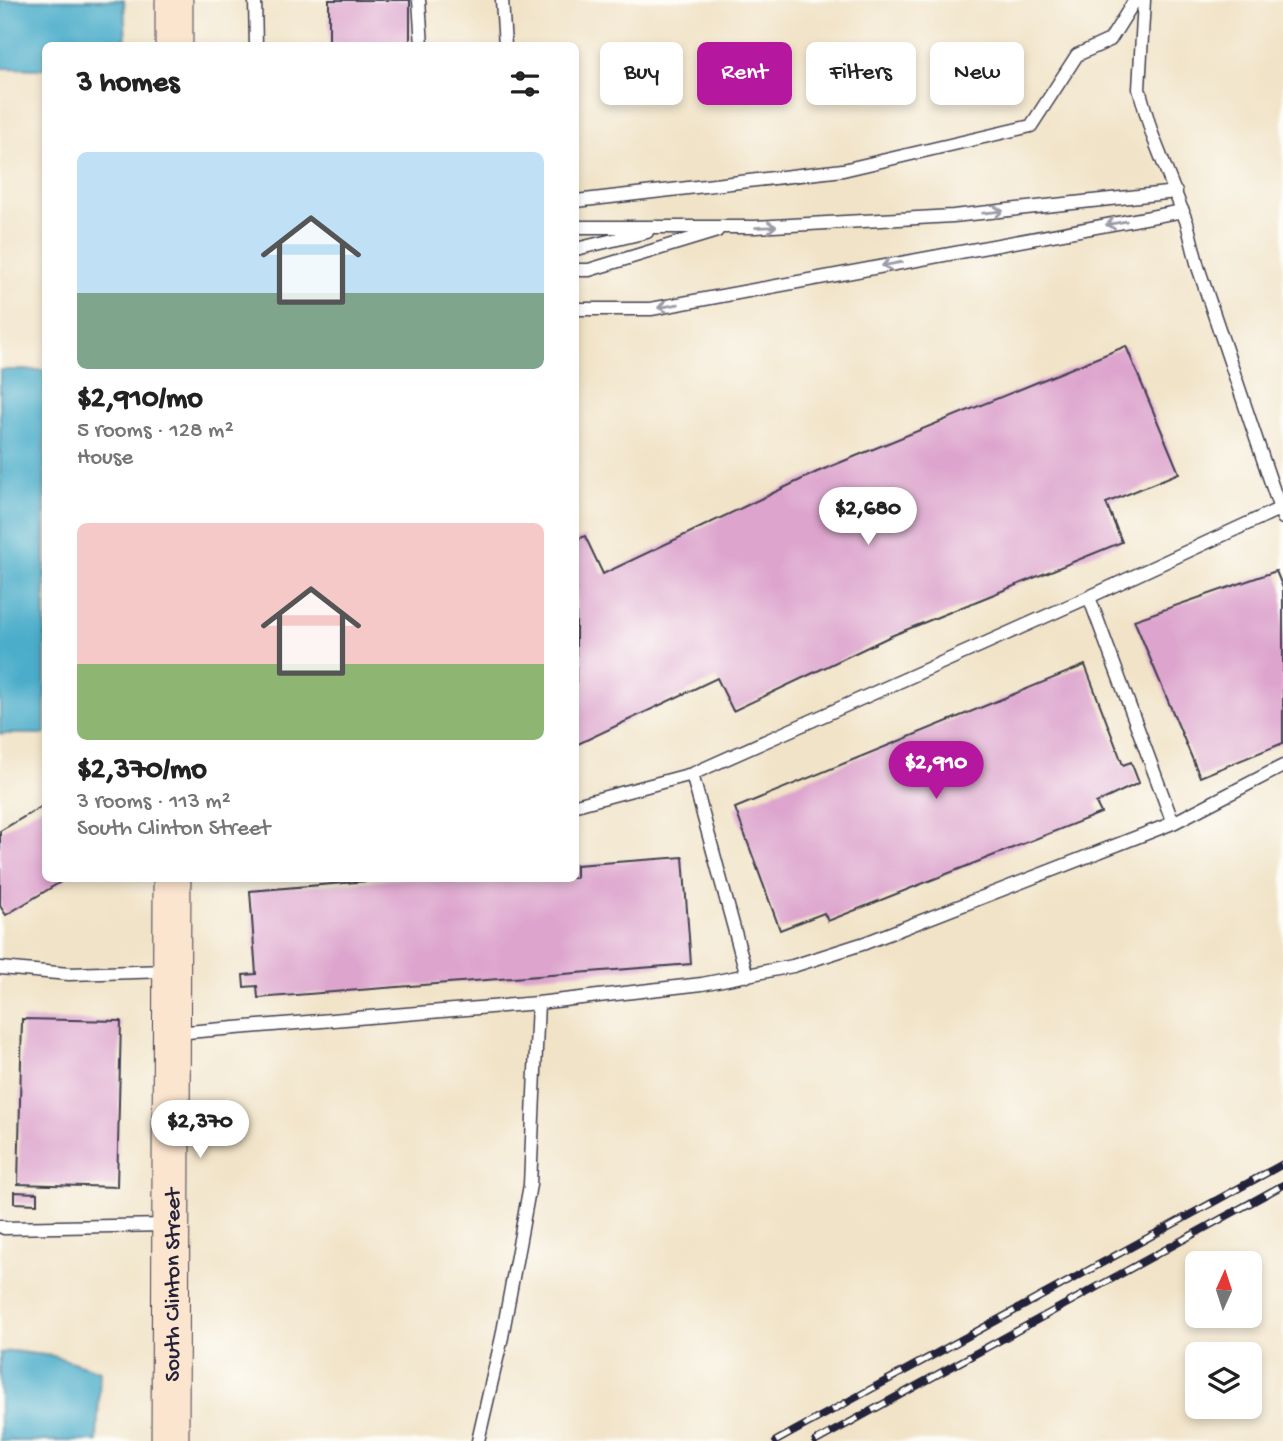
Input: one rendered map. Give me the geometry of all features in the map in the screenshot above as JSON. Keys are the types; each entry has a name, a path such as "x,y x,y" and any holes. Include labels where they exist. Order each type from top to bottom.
{"main road":[{"path":"174,0 174,42"},
{"name":"South Clinton Street","path":"170,1441 172,882"}],"lane":[{"path":"255,0 256,42"},
{"path":"419,0 422,42"},
{"path":"502,0 505,42"},
{"path":"579,201 843,170 1031,126 1077,55 1110,40 1135,0"},
{"path":"579,804 692,774 1281,514 1198,267 1177,192 1152,134 1139,89 1144,0"},
{"path":"579,227 731,227 953,216 1177,192"},
{"path":"579,309 651,309 1183,211"},
{"path":"579,248 666,227"},
{"path":"579,270 589,270 731,227"},
{"path":"1088,597 1173,823"},
{"path":"172,1034 538,1003 702,984 793,966 865,943 1173,823 1283,766"},
{"path":"692,774 747,976"},
{"path":"0,968 69,974 172,971"},
{"path":"478,1441 502,1337 530,1185 538,1003"},
{"path":"0,1226 171,1225"}],"water":[{"path":"0,0 124,0 126,42 42,42 42,69 0,68"},
{"path":"0,370 42,370 42,734 0,734"},
{"path":"12,1351 54,1356 100,1371 97,1441 0,1441 0,1353"}],"building":[{"path":"329,0 410,0 410,42 329,42"},
{"path":"1126,346 1179,473 1106,503 1122,542 891,636 733,711 717,678 579,744 579,539 585,536 603,574 817,472"},
{"path":"1276,571 1283,588 1283,743 1200,777 1134,620"},
{"path":"1085,665 1123,765 1131,762 1139,783 1096,803 1101,813 828,921 824,913 780,930 735,808"},
{"path":"42,806 42,882 60,882 6,915 0,906 0,831"},
{"path":"683,857 691,964 258,998 257,986 244,987 243,975 256,974 250,891 356,882 579,882 579,865"},
{"path":"22,1019 121,1021 117,1187 18,1184"},
{"path":"14,1192 37,1193 37,1204 14,1203"}],"railway":[{"path":"776,1441 1283,1164"},
{"path":"816,1441 1283,1185"}]}
